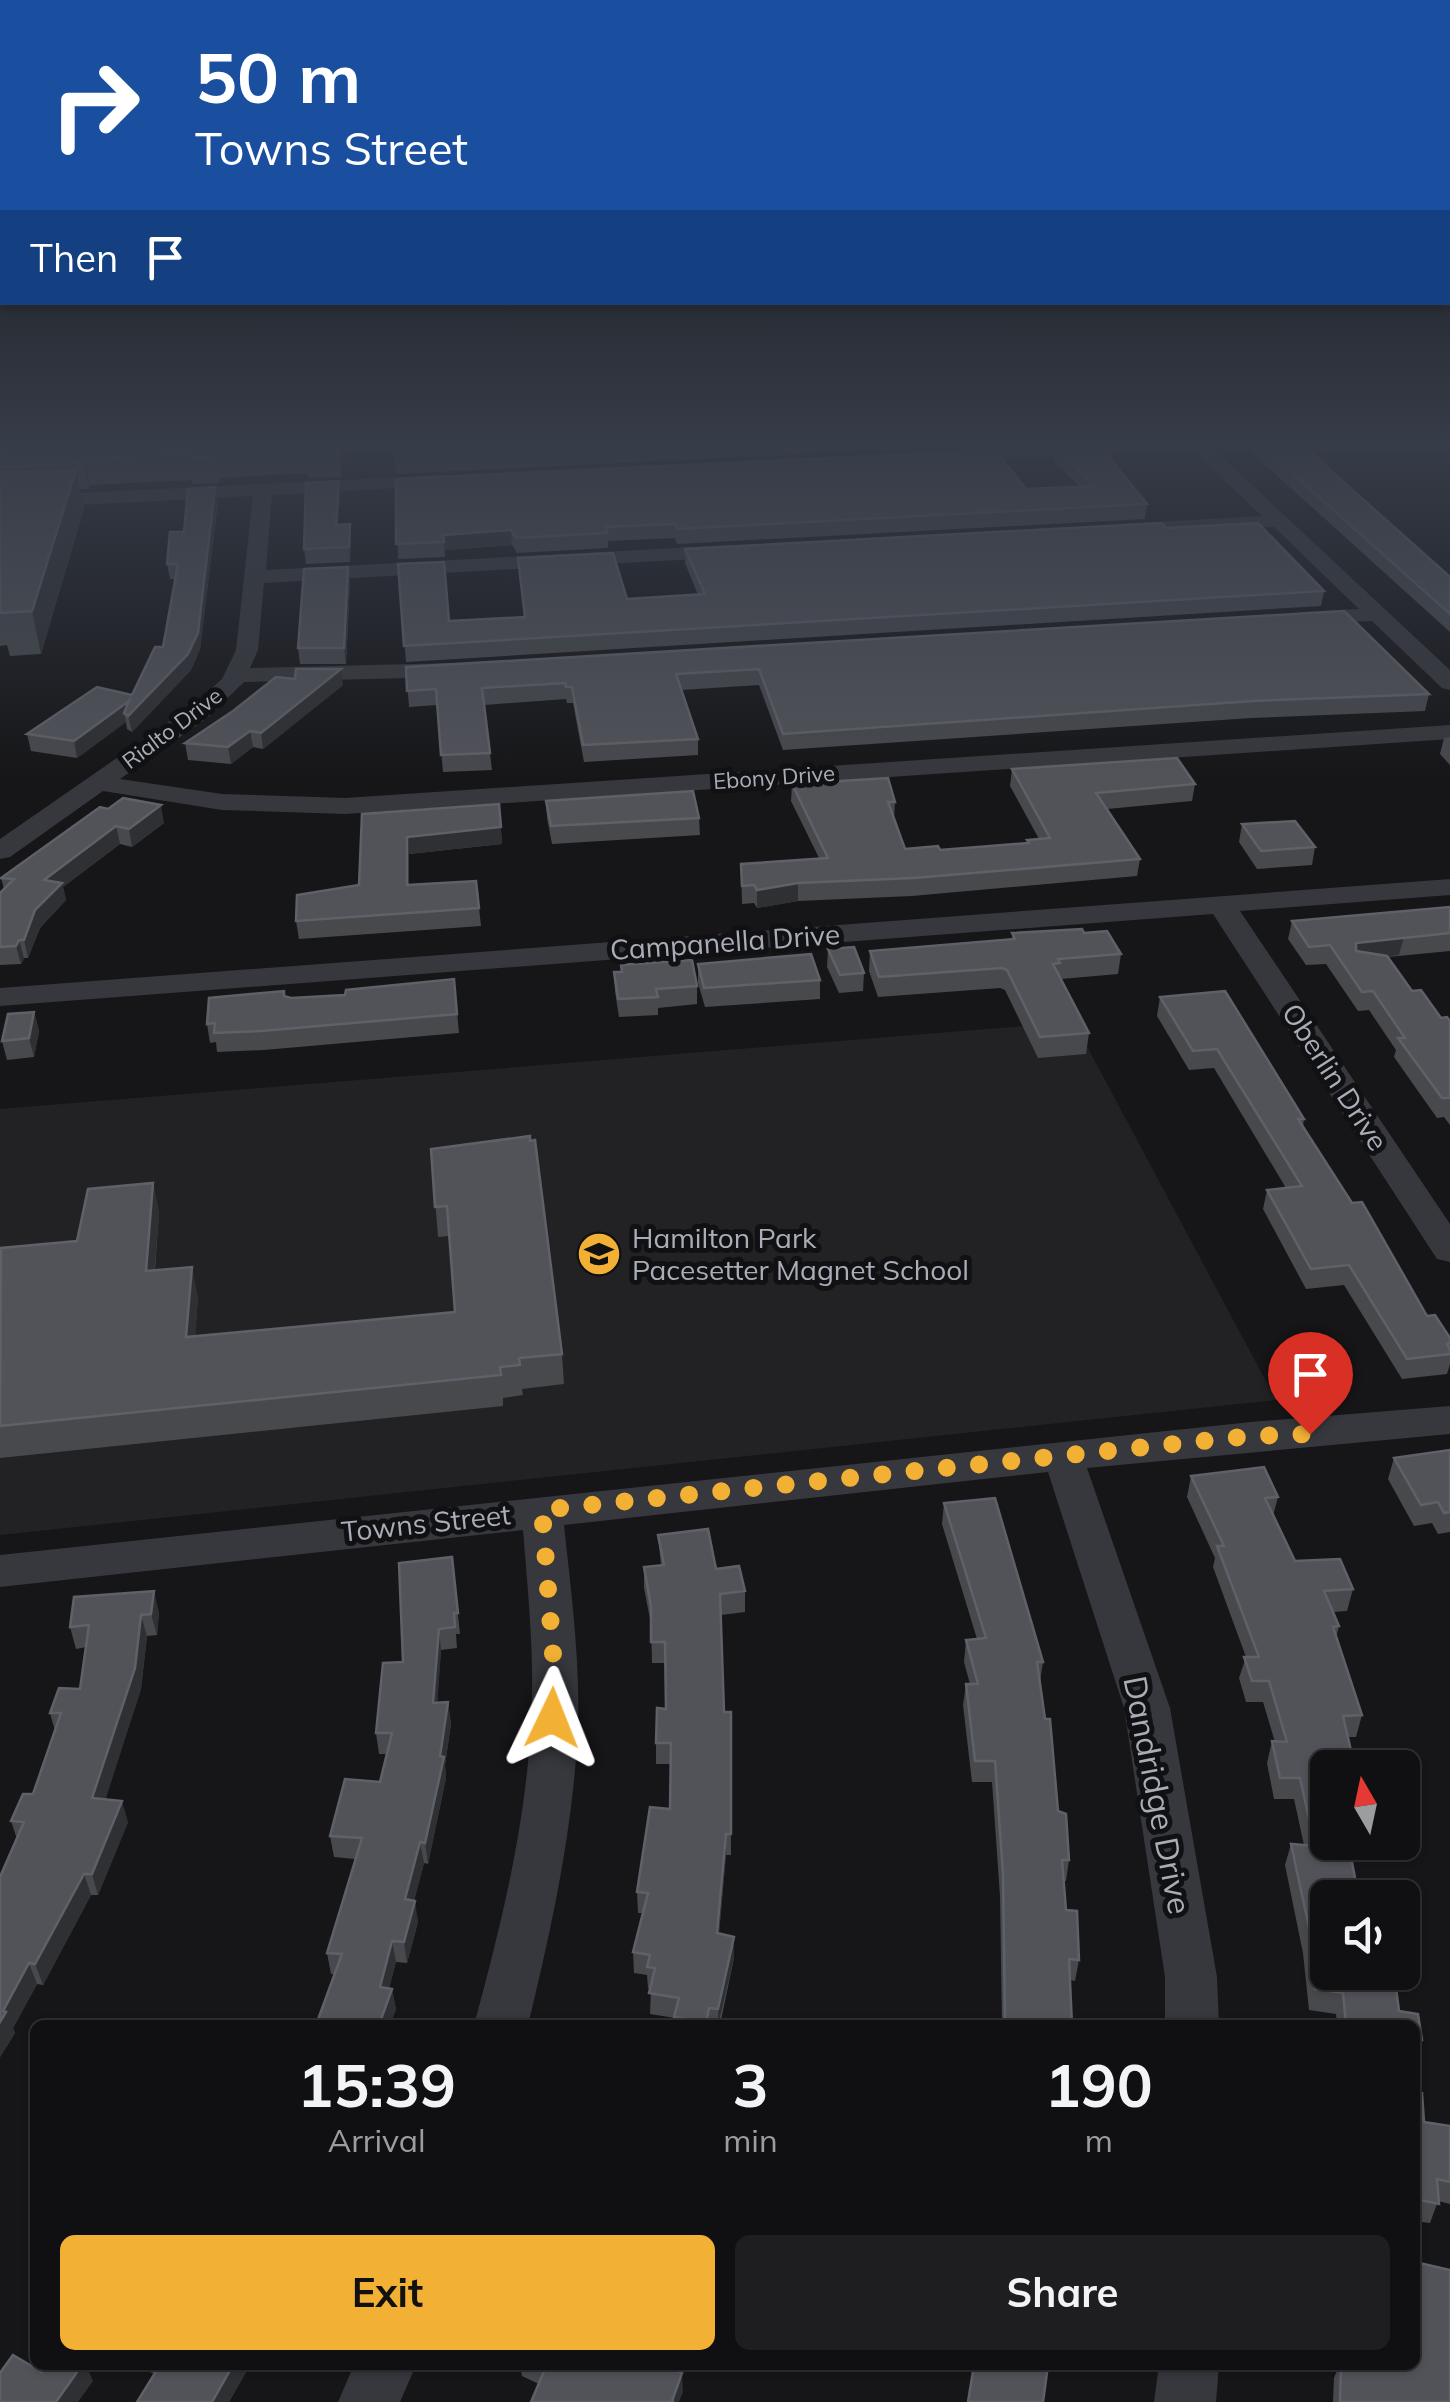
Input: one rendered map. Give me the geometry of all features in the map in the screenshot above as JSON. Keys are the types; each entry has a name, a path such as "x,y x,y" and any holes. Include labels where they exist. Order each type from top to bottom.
{"street":[{"name":"Rialto Drive","path":"0,852 198,712 237,675 247,650 256,554"},
{"path":"254,577 680,554"},
{"path":"1312,554 1450,683"},
{"path":"1282,620 1376,614"},
{"path":"237,675 308,676 478,668"},
{"name":"Ebony Drive","path":"100,782 187,801 236,806 345,806 1450,732"},
{"name":"Campanella Drive","path":"0,997 1450,886"},
{"name":"Oberlin Drive","path":"1220,904 1450,1251"},
{"name":"Towns Street","path":"0,1571 542,1510 1450,1420"},
{"name":"Dandridge Drive","path":"1063,1456 1147,1708 1191,1977 1192,2020"},
{"path":"503,2020 528,1920 547,1795 555,1680 542,1510"},
{"path":"369,2402 384,2370"},
{"path":"1185,2402 1188,2370"}],"shaded area":[{"name":"Hamilton Park Pacesetter Magnet School","path":"1074,1022 1276,1400 0,1535 0,1109"}],"building":[{"path":"0,554 50,554 32,611 0,613"},
{"path":"168,554 207,554 198,633 188,654 128,716 124,713 129,701 74,741 27,734 97,687 132,695 155,647 163,647 178,564 167,564"},
{"path":"613,554 627,599 705,594 687,554 1288,554 1324,591 404,646 398,564 444,562 449,621 525,617 518,558"},
{"path":"1383,554 1424,554 1450,577 1450,614"},
{"path":"348,567 344,648 298,648 304,569"},
{"path":"1344,611 1429,694 1253,701 783,734 759,669 676,674 698,739 583,745 572,687 565,683 482,688 490,753 441,755 436,689 407,691 406,667"},
{"path":"296,669 341,669 261,733 250,731 228,747 185,743 276,677 295,679"},
{"path":"1177,758 1195,784 1096,793 1140,859 913,878 798,883 757,890 754,885 742,886 741,864 828,858 792,784 888,778 895,802 888,802 905,849 938,846 940,850 1050,838 1012,769"},
{"path":"693,791 699,818 551,826 546,801"},
{"path":"123,798 161,805 129,829 116,826 44,880 62,883 35,910 24,940 16,946 0,947 0,893 14,879 1,878 100,807 108,809"},
{"path":"499,804 501,827 407,837 407,885 476,881 479,908 296,921 297,895 359,885 362,814"},
{"path":"1295,821 1315,847 1261,851 1242,824"},
{"path":"1450,907 1450,933 1356,943 1356,951 1387,956 1412,991 1421,990 1441,1018 1450,1021 1450,1098 1442,1098 1398,1038 1405,1038 1373,991 1362,992 1330,945 1309,947 1292,921"},
{"path":"1082,929 1084,933 1107,931 1121,954 1058,959 1060,963 1053,964 1089,1033 1040,1037 1007,970 1002,968 879,977 870,951 1015,939 1012,933"},
{"path":"854,947 864,973 840,975 828,949"},
{"path":"811,954 820,980 704,988 698,964"},
{"path":"692,960 697,986 656,989 658,997 618,999 614,972 622,972 621,965"},
{"path":"454,979 457,1014 214,1033 215,1023 207,1024 209,998 284,991 284,996 291,998 345,995 346,990"},
{"path":"1225,991 1304,1119 1298,1119 1352,1203 1362,1202 1427,1316 1435,1315 1450,1338 1450,1354 1407,1359 1349,1265 1311,1269 1267,1190 1302,1186 1217,1049 1193,1051 1160,997"},
{"path":"34,1012 29,1038 2,1041 8,1014"},
{"path":"530,1136 530,1141 535,1140 562,1354 519,1358 520,1365 500,1367 501,1375 0,1426 1,1248 77,1241 88,1189 153,1183 146,1271 192,1267 186,1337 455,1312 447,1206 435,1207 431,1149"},
{"path":"1450,1450 1450,1512 1444,1513 1438,1502 1421,1505 1394,1458"},
{"path":"1264,1467 1278,1497 1265,1498 1295,1561 1340,1559 1353,1589 1324,1591 1339,1626 1333,1627 1362,1715 1343,1716 1351,1750 1310,1750 1310,1823 1300,1778 1280,1778 1272,1741 1287,1742 1269,1681 1252,1681 1244,1657 1259,1657 1217,1546 1224,1546 1191,1476"},
{"path":"995,1498 1043,1662 1037,1662 1045,1719 1050,1719 1058,1811 1066,1814 1069,1860 1062,1860 1066,1910 1077,1911 1079,1960 1069,1959 1072,2020 1005,2020 1003,1874 995,1761 975,1761 966,1684 978,1684 966,1640 986,1638 944,1503"},
{"path":"708,1529 716,1569 739,1566 745,1591 720,1594 724,1712 731,1712 731,1834 726,1834 717,1933 734,1937 718,2009 709,2008 707,2020 674,2017 679,1998 649,1993 655,1968 647,1967 650,1955 633,1952 648,1893 637,1892 650,1807 670,1809 671,1743 656,1743 657,1708 666,1709 665,1642 651,1642 651,1607 644,1567 664,1565 658,1535"},
{"path":"452,1557 458,1613 454,1613 455,1627 439,1629 433,1703 448,1702 440,1756 444,1757 425,1843 420,1842 405,1899 415,1901 404,1942 392,1941 380,1987 392,1989 381,2020 318,2020 342,1954 327,1953 362,1838 330,1836 345,1779 380,1782 392,1733 376,1733 383,1663 403,1662 399,1563"},
{"path":"154,1591 151,1614 141,1615 135,1668 92,1798 122,1801 92,1874 84,1874 35,1964 29,1963 0,2022 0,1877 24,1822 11,1821 23,1794 33,1794 61,1713 50,1713 59,1688 80,1689 89,1625 70,1627 74,1597"},
{"path":"1291,1844 1310,1846 1310,1860 1352,1860 1355,1880 1310,1880 1310,1932"},
{"path":"1322,1990 1396,1990 1399,2011 1418,2014 1419,2020 1346,2020 1343,1993"},
{"path":"1420,2093 1424,2122 1450,2126 1450,2182 1437,2179 1439,2204 1420,2200"},
{"path":"1420,2263 1450,2270 1450,2402 1340,2402 1341,2370 1420,2370"},
{"path":"13,2355 30,2365 30,2370 78,2370 56,2402 0,2402 0,2373"},
{"path":"157,2370 230,2370 212,2402 137,2402"},
{"path":"545,2370 682,2373 674,2402 531,2402"},
{"path":"973,2370 1047,2370 1043,2402 968,2402"}],"place":[{"name":"Hamilton Park Pacesetter Magnet School","path":"599,1254"}],"route":[{"path":"552,1718 555,1680 542,1510 1251,1436 1310,1434"}]}
